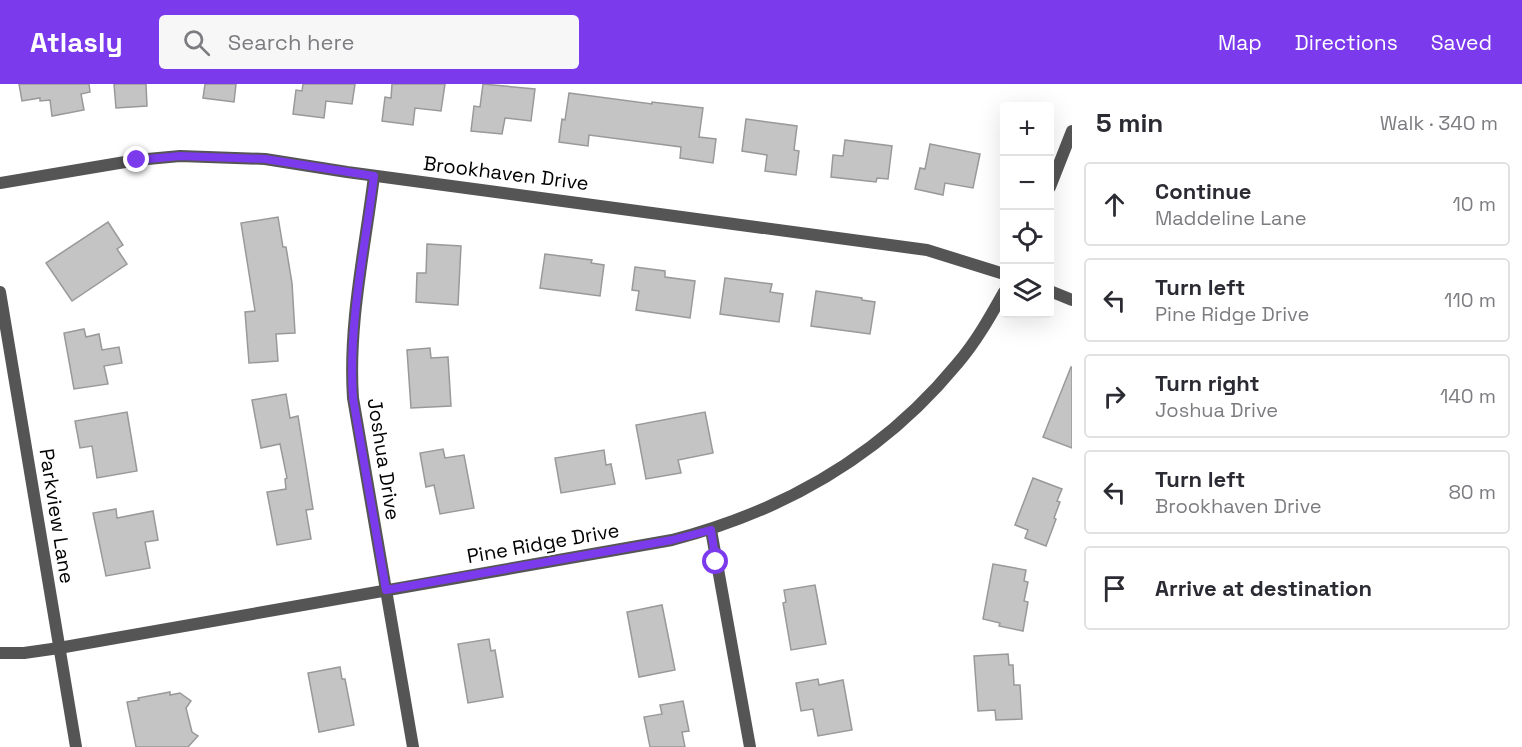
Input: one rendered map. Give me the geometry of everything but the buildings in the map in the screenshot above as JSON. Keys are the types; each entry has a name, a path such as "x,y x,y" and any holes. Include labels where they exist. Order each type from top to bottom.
{"street":[{"path":"1054,177 1072,131"},
{"name":"Brookhaven Drive","path":"0,183 137,160 180,156 265,159 374,176 927,250 1000,272"},
{"name":"Joshua Drive","path":"374,176 354,329 353,398 414,747"},
{"name":"Parkview Lane","path":"0,292 76,747"},
{"path":"1054,293 1072,300"},
{"name":"Pine Ridge Drive","path":"0,653 24,653 59,648 672,540 711,530 750,515 825,478 892,432 933,392 958,363 983,330 1000,301"},
{"path":"711,530 750,747"}],"route":[{"path":"137,160 180,156 265,159 374,176 354,329 352,378 353,398 386,590 672,540 711,530 716,562"}]}
